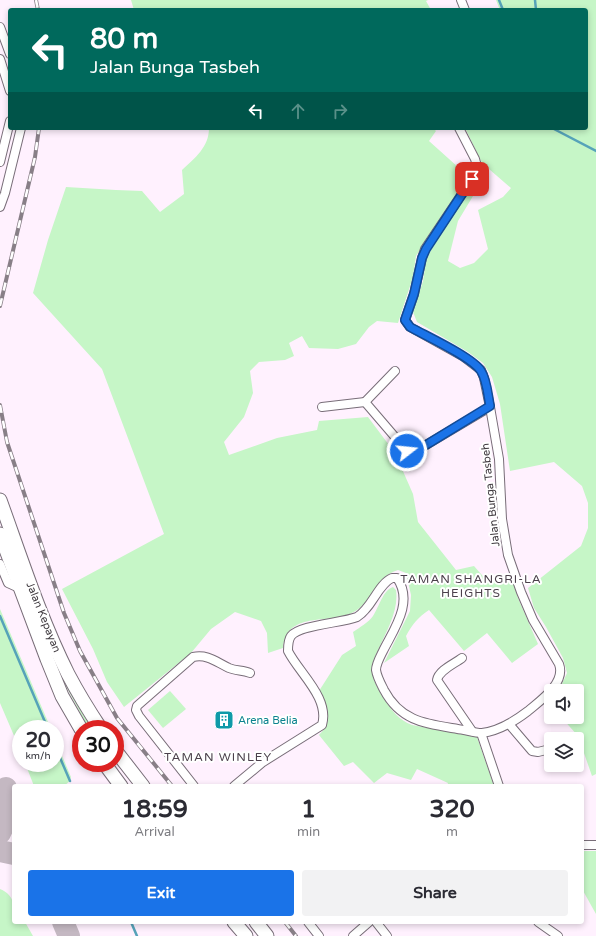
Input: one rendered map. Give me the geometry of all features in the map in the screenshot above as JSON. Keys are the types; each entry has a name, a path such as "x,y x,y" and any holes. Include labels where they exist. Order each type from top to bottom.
{"highway":[{"name":"Jalan Kepayan","path":"0,500 39,605 60,656 78,693 94,720"},
{"name":"Jalan Kepayan","path":"0,534 19,588 56,682 76,720"},
{"path":"124,762 141,784"},
{"path":"111,772 120,784"},
{"path":"236,924 246,936"},
{"path":"258,924 267,936"}],"street":[{"path":"0,27 8,49"},
{"path":"0,59 8,85"},
{"path":"0,162 8,129"},
{"path":"0,207 5,193 21,130"},
{"name":"Jalan Bunga Tasbeh","path":"236,784 263,762 322,725 324,719 323,709 319,699 288,651 290,637 301,629 357,617 363,614 384,583 392,578 397,578 401,585 404,594 404,606 400,618 378,662 376,670 378,678 387,695 394,706 404,715 413,719 481,733 509,724 544,697 559,679 562,671 560,664 533,620 508,555 502,518 500,467 490,406 481,370 464,357 410,327 405,320 414,294 422,258 426,249 472,179 477,166 460,130"},
{"path":"322,406 364,402 395,371"},
{"path":"364,402 403,448 411,452 421,448 490,406"},
{"path":"0,564 8,583 19,588"},
{"path":"192,784 139,716 136,710 137,706 193,657 201,655 218,661 229,668 238,671 244,670 250,673"},
{"path":"462,658 441,673 437,680 472,732"},
{"path":"509,724 532,751 538,752 544,750"},
{"path":"481,733 498,784"},
{"path":"584,845 596,845"},
{"path":"310,924 319,936"},
{"path":"353,936 367,924"},
{"path":"378,924 387,936"},
{"path":"541,924 558,936"}],"green space":[{"path":"131,0 428,0 426,1 430,8 133,8"},
{"path":"496,0 596,0 596,774 592,776 584,753 584,732 574,732 567,724 584,724 584,684 562,684 567,673 563,658 534,608 528,588 581,546 588,528 588,503 582,486 554,462 510,471 500,404 492,377 483,363 468,352 417,322 413,312 423,281 426,260 474,183 479,186 458,221 448,261 460,268 474,263 488,249 478,210 503,197 511,188 482,163 466,130 588,130 588,8 499,8"},
{"path":"209,130 435,130 436,131 429,141 468,176 416,256 413,277 398,323 377,321 369,327 356,344 338,349 309,348 302,336 289,343 294,356 285,360 259,362 250,371 253,393 244,417 224,442 229,455 277,438 317,430 319,421 368,417 395,453 413,494 418,522 456,570 474,566 488,582 512,579 518,598 538,644 512,663 487,633 464,651 429,610 422,615 406,636 409,646 384,663 410,611 411,595 406,573 398,570 384,577 368,599 357,610 347,615 312,620 293,628 286,636 283,648 268,653 267,633 261,621 235,612 211,629 191,653 124,707 107,682 93,649 62,589 164,534 102,369 33,293 48,240 66,187 142,191 160,212 184,194 182,170 200,152 207,141"},
{"path":"393,587 396,590 396,605 389,627 374,658 372,666 373,677 378,689 393,711 407,723 477,737 493,784 448,784 417,769 411,780 387,773 374,783 353,762 344,766 319,735 327,724 328,714 327,708 319,691 342,655 356,646 353,632 371,618 384,595"},
{"path":"0,609 47,720 12,720 12,731 0,703"},
{"path":"62,678 64,678 87,720 84,720"},
{"path":"170,691 186,709 163,728 148,710"},
{"path":"64,760 71,777 70,781 66,784 33,784 29,772 64,772"},
{"path":"584,851 596,851 596,914 584,893"},
{"path":"0,889 9,895 12,900 12,924 26,924 33,936 0,936"}],"waterway":[{"path":"499,0 502,8"},
{"path":"535,0 536,8"},
{"path":"556,130 596,151"},
{"path":"0,616 44,720"},
{"path":"64,767 70,781"},
{"path":"132,924 137,936"}],"taxiway":[{"path":"0,833 5,822 7,811 6,788"},
{"path":"0,851 12,854"},
{"path":"64,924 69,936"}],"railway":[{"path":"36,0 38,8"},
{"path":"0,306 35,157 39,130"},
{"path":"0,405 7,442 64,613 80,651 117,718 170,784"},
{"path":"287,924 296,936"}],"place":[{"name":"Arena Belia","path":"224,720"}],"district":[{"name":"TAMAN SHANGRI-LA HEIGHTS","path":"471,586"},
{"name":"TAMAN WINLEY","path":"218,757"}],"route":[{"path":"407,451 411,452 421,448 490,406 481,370 464,357 410,327 405,320 414,294 422,258 426,249 472,179"}]}
